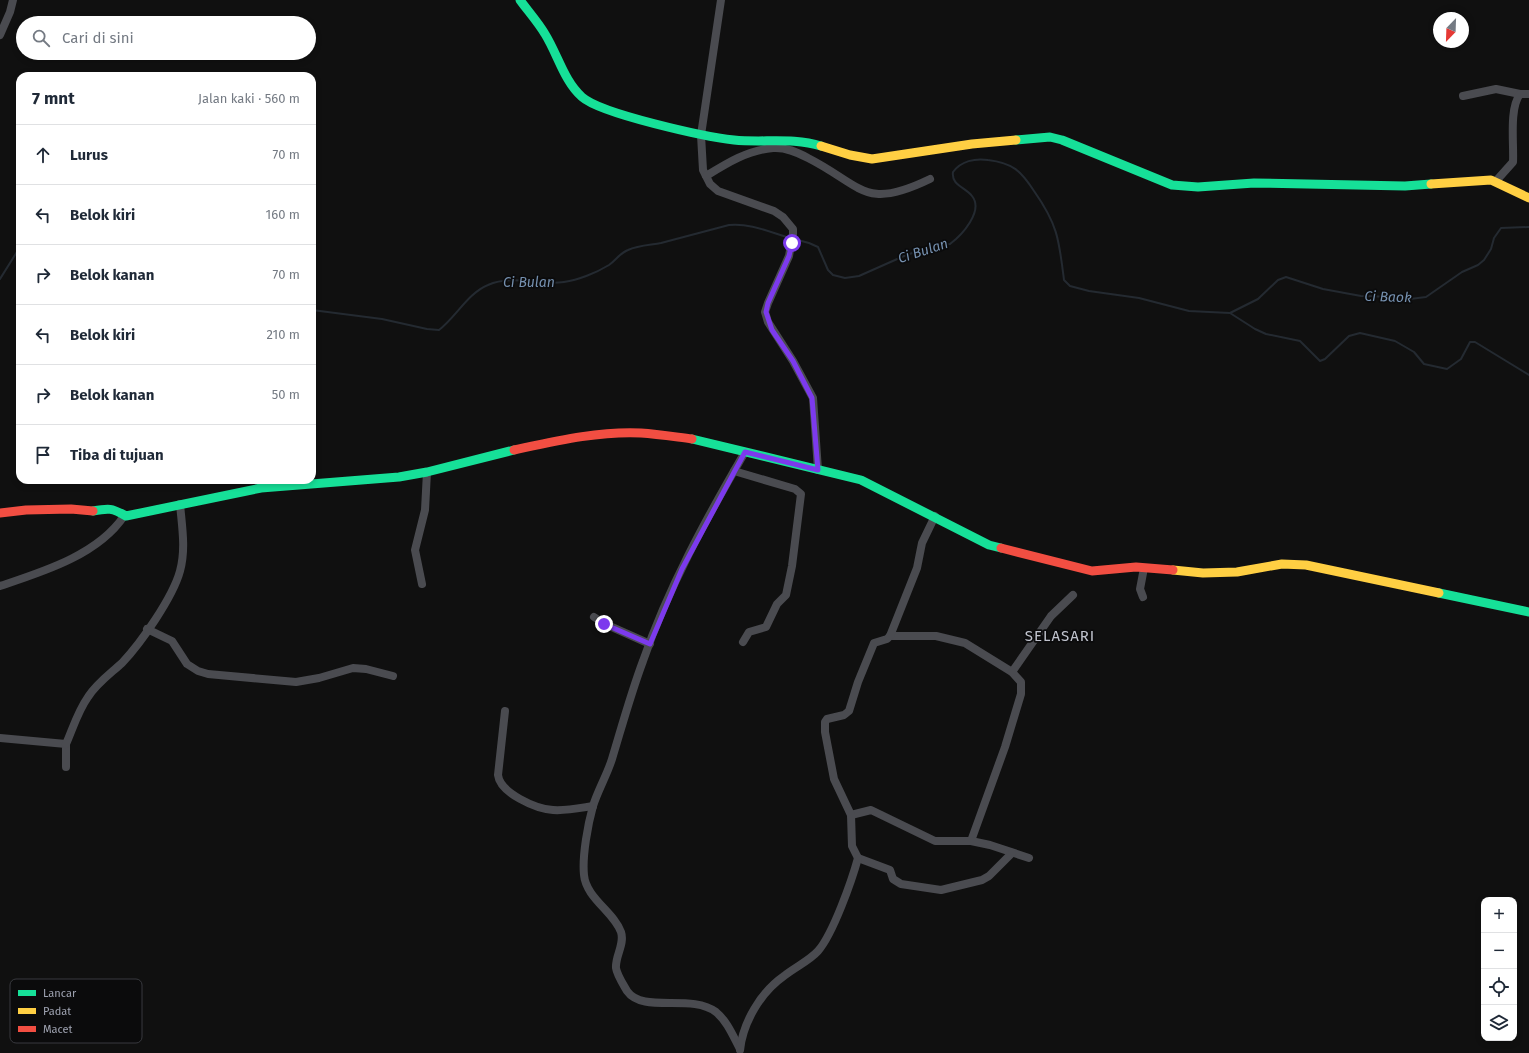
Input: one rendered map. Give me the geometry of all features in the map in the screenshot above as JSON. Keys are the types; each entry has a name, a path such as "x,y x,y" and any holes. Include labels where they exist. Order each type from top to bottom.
{"street":[{"path":"0,35 10,12 13,0"},
{"path":"520,0 545,34 571,84 583,98 606,110 701,135 734,140 808,142 850,155 872,159 972,144 1050,137 1062,140 1158,180 1186,187 1254,183 1406,186 1496,180 1518,195 1529,198"},
{"path":"721,0 701,135 702,159 706,176 712,187 718,191 774,211 790,224 793,239 789,256 768,303 766,312 772,330 793,361 812,398 818,470"},
{"path":"1463,96 1496,88 1525,94 1514,109 1513,162 1496,180"},
{"path":"706,176 748,153 773,148 786,149 800,153 823,165 856,188 872,194 895,193 930,179"},
{"path":"316,483 373,480 428,472 537,445 604,434 641,433 677,436 869,482 989,545 1077,567 1099,571 1144,568 1210,573 1237,572 1282,564 1306,565 1529,612"},
{"path":"740,1051 725,1022 716,1012 700,1005 685,1002 647,1003 631,996 621,980 616,968 622,934 617,924 588,888 584,876 588,833 593,806 604,780 650,644 682,569 745,452"},
{"path":"734,471 795,489 801,494 792,566 786,595 777,604 766,627 750,632 743,642"},
{"path":"422,584 415,550 426,510 428,472"},
{"path":"0,586 84,553 99,542 124,516 238,492 303,484"},
{"path":"66,767 66,744 88,696 99,683 126,658 148,629 171,591 180,570 184,547 180,504"},
{"path":"0,513 26,510 71,509 90,512 107,508 113,509 124,516"},
{"path":"740,1051 744,1030 772,986 785,974 811,957 823,944 853,876 858,858 852,846 851,815 834,779 825,732 825,722 827,719 844,715 849,711 858,682 874,643 887,639 890,636 917,568 922,543 935,516"},
{"path":"1143,597 1140,589 1144,568"},
{"path":"1012,672 1051,616 1073,595"},
{"path":"594,618 604,624 650,644"},
{"path":"148,629 172,641 187,664 198,671 208,674 255,680 296,682 319,678 353,668 366,669 393,676"},
{"path":"890,636 936,636 953,639 974,648 1012,672 1021,682 1021,694 1006,747 972,841"},
{"path":"505,711 498,774 501,784 523,800 551,810 593,806"},
{"path":"0,738 66,744"},
{"path":"851,815 871,810 934,841 972,841 990,845 1029,858"},
{"path":"858,858 890,870 893,879 900,884 941,890 982,880 989,876 1012,853"}],"waterway":[{"name":"Ci Bulan","path":"794,239 818,247 828,270 833,275 845,278 859,276 904,256 929,247 950,244 965,229 970,222 975,209 975,202 972,196 956,183 953,172 960,165 969,161 983,159 997,161 1016,169 1025,178 1042,203 1053,224 1059,243 1064,280 1070,286 1089,291 1139,298 1189,311 1230,313 1255,329 1266,334 1300,341 1320,361 1325,359 1349,336 1360,333 1395,341 1414,352 1424,364 1447,369 1461,359 1470,342 1475,342 1529,375"},
{"name":"Ci Bulan","path":"316,311 382,319 427,329 439,330 474,294 488,285 497,282 516,280 554,283 575,280 604,268 625,251 632,248 661,243 729,225 745,225 790,238"},
{"name":"Ci Baok","path":"1230,313 1258,299 1278,280 1286,277 1323,289 1361,296 1410,299 1426,297 1462,272 1478,265 1484,260 1491,249 1494,238 1501,228 1529,227"},
{"name":"Ci Bulan","path":"0,279 16,253"}],"traffic: fast":[{"path":"520,0 550,42 570,83 582,97 593,104 655,124 720,138 745,141 800,142 821,146"},
{"path":"1016,140 1050,137 1062,140 1172,185 1198,187 1254,183 1405,186 1431,184"},
{"path":"692,439 861,480 989,545 1001,548"},
{"path":"316,484 399,477 427,472 514,450"},
{"path":"93,511 110,509 126,516 261,488 311,484"},
{"path":"1439,593 1529,612"}],"traffic: slow":[{"path":"821,146 850,155 872,159 972,144 1016,140"},
{"path":"1431,184 1491,180 1529,198"},
{"path":"1173,570 1203,573 1237,572 1282,564 1306,565 1439,593"}],"traffic: jam":[{"path":"514,450 577,437 625,433 641,433 692,439"},
{"path":"0,513 26,510 71,509 93,511"},
{"path":"1001,548 1092,571 1136,567 1173,570"}],"district":[{"name":"SELASARI","path":"1060,636"}],"route":[{"path":"604,624 650,644 682,569 714,506 745,452 818,470 814,407 812,398 793,361 772,330 766,317 768,303 789,256 792,243"}]}
